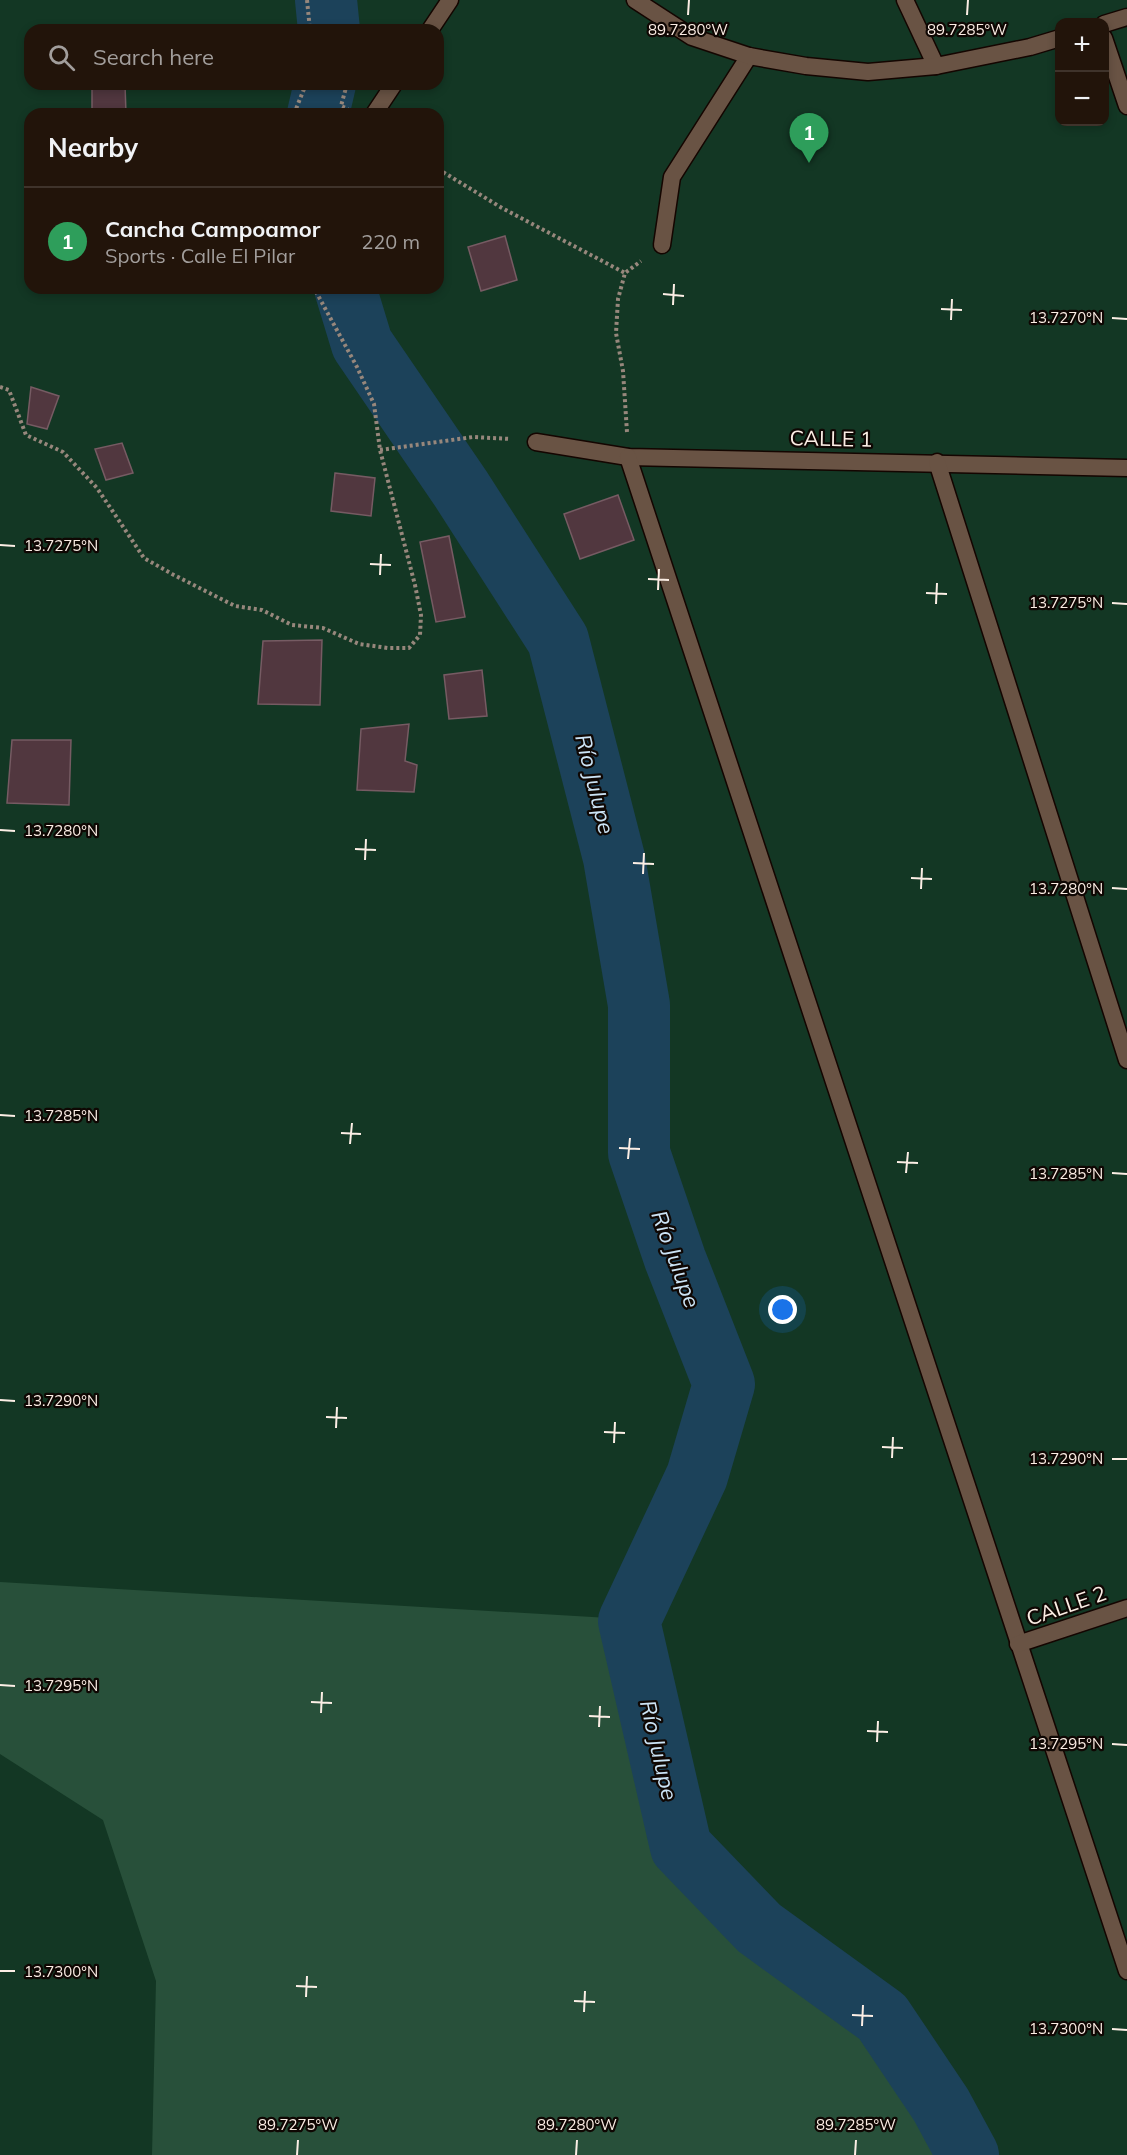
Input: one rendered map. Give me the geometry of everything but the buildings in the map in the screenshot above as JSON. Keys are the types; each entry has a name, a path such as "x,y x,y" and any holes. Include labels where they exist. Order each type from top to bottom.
{"street":[{"path":"434,24 450,0"},
{"path":"636,0 692,37 749,56 806,66 868,72 936,66 1030,47 1055,39"},
{"path":"905,0 936,66"},
{"path":"1109,22 1127,17"},
{"path":"1109,53 1127,106"},
{"path":"662,245 672,177 749,56"},
{"path":"378,108 390,90"},
{"name":"CALLE 1","path":"536,442 628,457 937,462 1127,468"},
{"path":"628,457 1127,1971"},
{"path":"937,462 1127,1060"},
{"name":"CALLE 2","path":"1018,1644 1127,1608"}],"path":[{"path":"308,0 310,24"},
{"path":"296,108 304,90"},
{"path":"345,90 341,106 346,108"},
{"path":"444,173 502,208 625,273"},
{"path":"628,457 623,371 616,333 618,299 625,273 662,245"},
{"path":"0,387 9,390 26,435 63,452 97,488 144,558 235,606 262,610 292,625 323,628 359,644 409,648 420,635 421,615 416,585 380,450 374,404 357,367 317,294"},
{"path":"380,450 473,437 536,442"}],"green space":[{"path":"0,0 1127,0 1127,2155 0,2155"},
{"path":"0,1582 609,1618 665,1859 875,2031 947,2155 152,2155 156,1981 103,1820 0,1754"}],"waterway":[{"name":"Río Julupe","path":"326,0 328,24"},
{"name":"Río Julupe","path":"319,108 324,90"},
{"name":"Río Julupe","path":"347,294 362,344 461,489 558,640 614,858 639,1005 639,1153 675,1259 724,1384 697,1476 629,1621 681,1847 759,1928 882,2017 941,2105 968,2155"}],"place":[{"name":"Cancha Campoamor","path":"809,163"}]}
